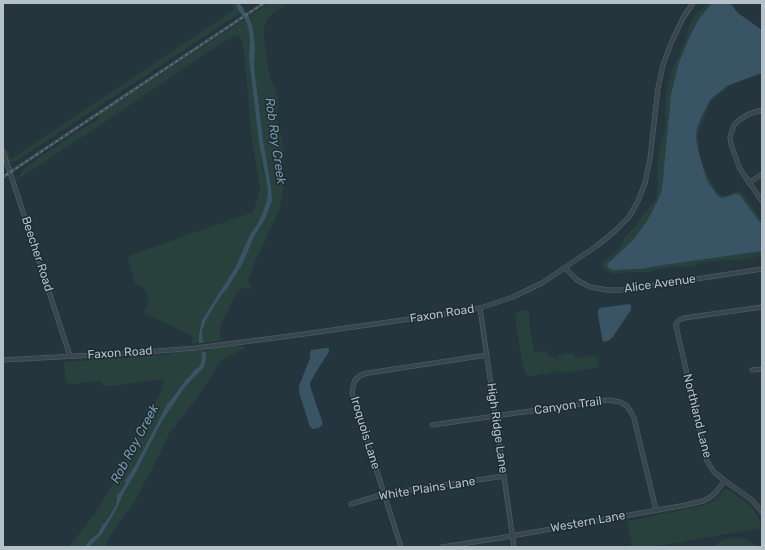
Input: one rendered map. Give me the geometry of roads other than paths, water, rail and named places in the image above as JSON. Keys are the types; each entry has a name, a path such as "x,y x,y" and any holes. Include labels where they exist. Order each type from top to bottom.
{"street":[{"name":"Faxon Road","path":"3,360 196,348 444,314 480,308 513,298 542,283 598,245 615,231 628,217 638,201 645,183 650,159 658,88 663,65 671,43 683,18 693,3"},
{"path":"762,110 747,115 739,120 734,125 730,137 740,169 762,201"},
{"name":"Beecher Road","path":"3,151 70,356"},
{"path":"749,182 762,174"},
{"name":"Alice Avenue","path":"565,268 577,280 590,286 607,290 624,290 762,269"},
{"name":"Northland Lane","path":"762,307 684,318 680,319 676,324 710,467 714,472 752,500 762,512"},
{"name":"High Ridge Lane","path":"480,308 514,547"},
{"name":"Iroquois Lane","path":"401,547 352,394 352,386 355,380 361,375 368,373 487,355"},
{"path":"752,370 762,369"},
{"name":"Canyon Trail","path":"432,426 608,400 620,402 627,406 634,418 656,510"},
{"name":"White Plains Lane","path":"351,504 384,494 504,476"},
{"name":"Western Lane","path":"442,547 512,536 703,501 714,494 725,480"}],"water":[{"path":"236,3 239,3 244,9 253,28 255,47 254,67 272,201 266,217 254,237 243,263 206,320 202,331 203,343 199,343 202,320 235,268 250,235 258,223 267,200 268,189 259,143 250,67 250,40 248,27 245,19 238,10"},
{"path":"712,3 730,3 738,13 762,30 762,73 727,86 710,100 697,128 696,139 708,182 718,196 722,198 735,194 740,195 762,225 762,251 642,269 610,269 607,266 608,263 634,239 647,221 661,192 671,95 679,62 698,20"},
{"path":"631,305 631,310 612,338 603,342 598,310 600,308"},
{"path":"328,348 329,352 310,383 323,424 319,428 313,429 310,427 299,392 299,386 310,358 311,350"},
{"path":"201,351 206,352 204,367 185,387 162,421 102,534 89,547 84,547 98,534 102,525 107,520 116,505 117,495 126,483 125,481 136,464 167,404 187,378 199,367 202,357"}],"railway":[{"path":"3,177 264,3"}],"water label":[{"name":"Rob Roy Creek","path":"275,141"},
{"name":"Rob Roy Creek","path":"135,444"}]}
